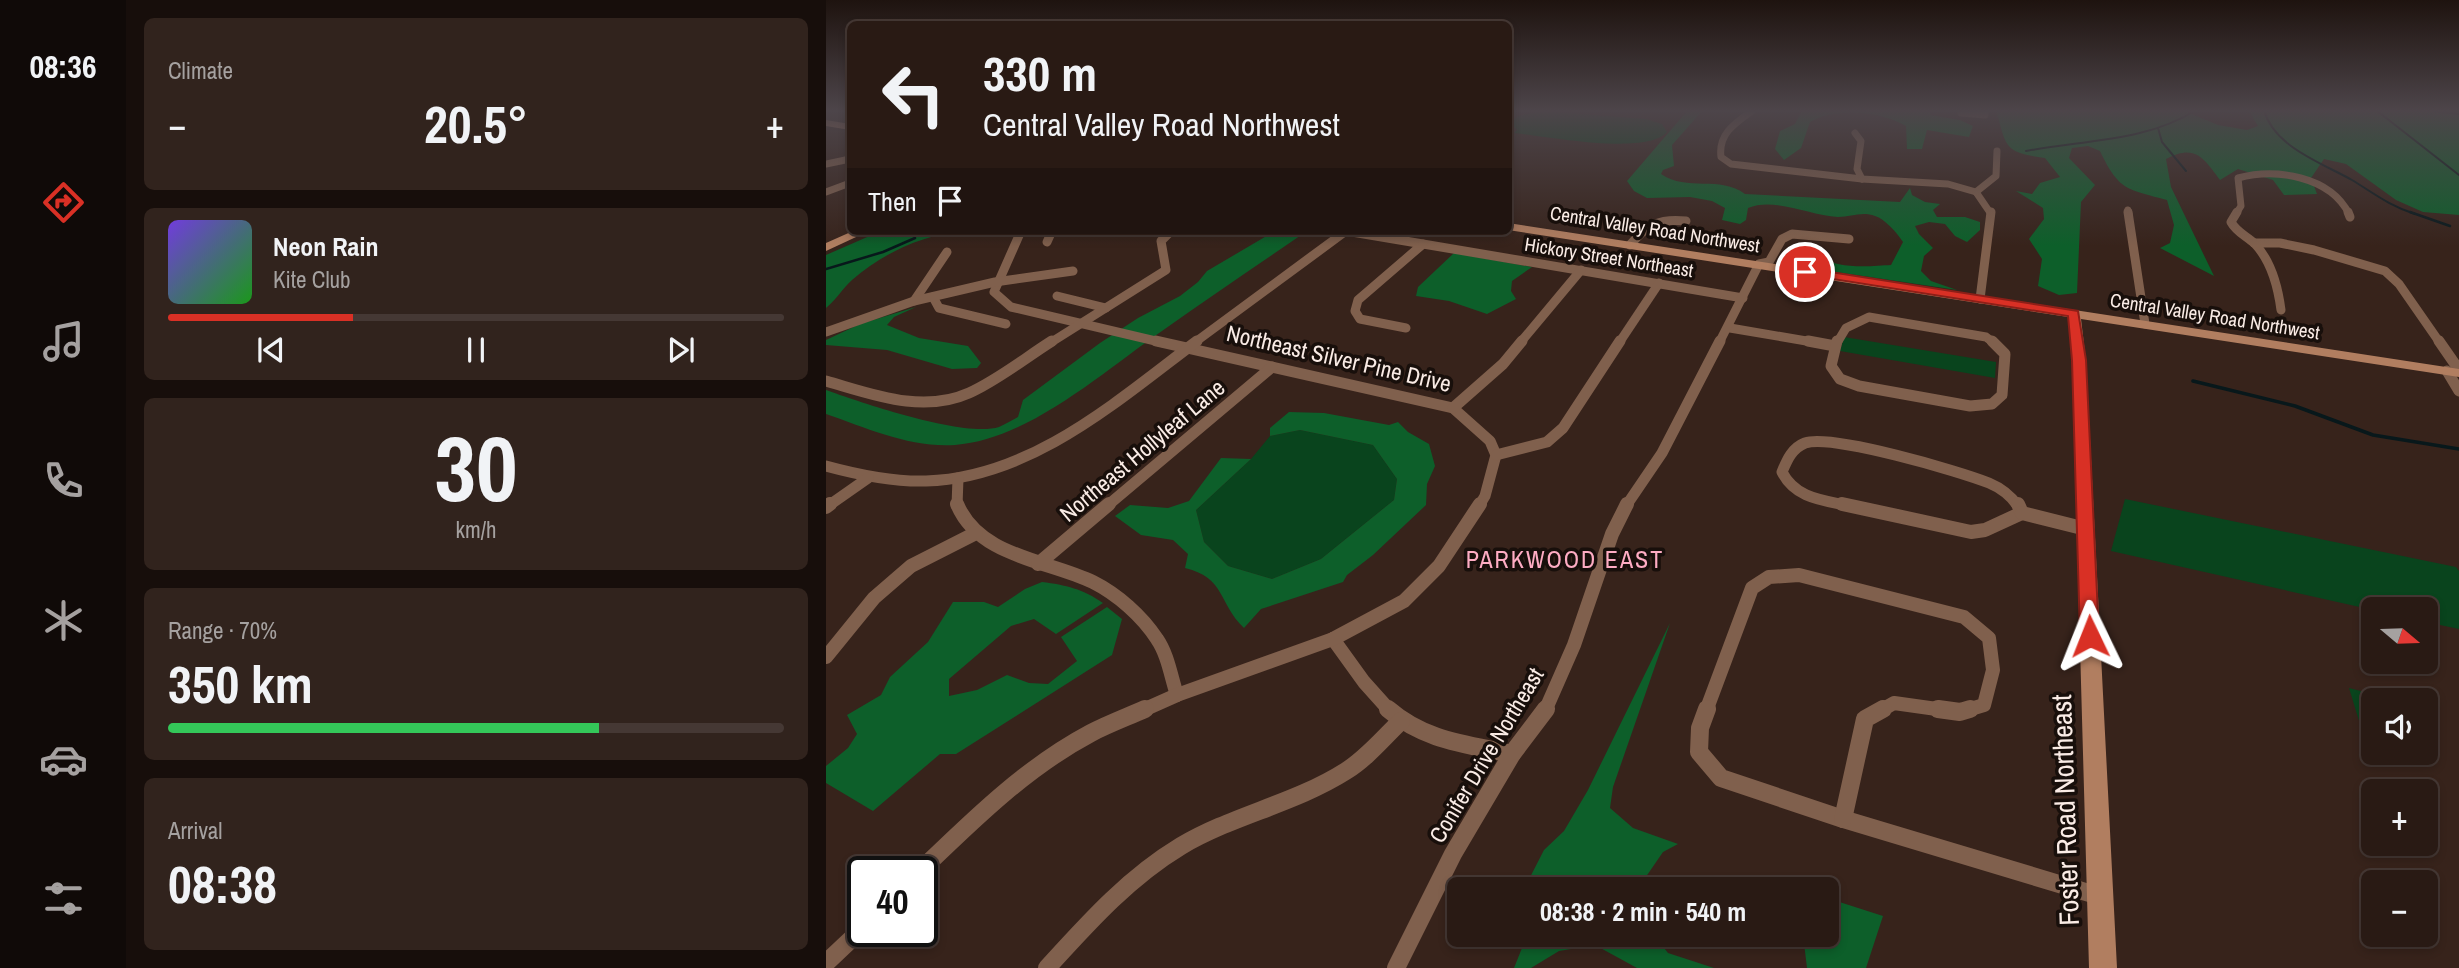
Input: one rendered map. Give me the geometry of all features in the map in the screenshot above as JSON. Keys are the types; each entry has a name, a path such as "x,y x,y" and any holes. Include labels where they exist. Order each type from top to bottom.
{"main road":[{"name":"Central Valley Road Northwest","path":"1512,227 2455,371"},
{"path":"826,247 854,235"},
{"name":"Foster Road Northeast","path":"2074,313 2079,360 2103,968"}],"street":[{"path":"1721,155 1724,160 1756,168 1862,179 1938,183 1976,192 1990,207 1992,216 1980,299"},
{"path":"1859,155 1857,169 1862,179"},
{"path":"1976,192 1996,179 1997,155"},
{"path":"826,164 847,160"},
{"path":"2281,310 2280,289 2271,271 2254,243 2234,229 2231,222 2241,206 2237,181 2242,176 2278,177 2322,185 2342,199 2350,217"},
{"path":"826,192 847,184"},
{"path":"2129,210 2144,324"},
{"path":"1630,245 1651,222 1664,219 1686,221"},
{"name":"Conifer Drive Northeast","path":"1396,968 1453,854 1512,754 1544,712 1574,645 1612,534 1629,500 1662,453 1730,328 1759,264 1769,262 1782,239 1792,233 1849,239"},
{"path":"995,282 1020,235"},
{"path":"1047,242 1050,235"},
{"path":"826,381 913,404 934,404 970,393 1167,270 1161,241 1167,235"},
{"path":"826,466 868,478 914,481 958,478 999,467 1058,440 1341,235"},
{"name":"Hickory Street Northeast","path":"1370,235 1743,298"},
{"path":"2254,243 2280,243 2305,248 2385,271 2399,284 2455,371 2459,391"},
{"path":"1406,328 1360,319 1355,311 1358,300 1423,244"},
{"path":"914,301 947,252"},
{"path":"1454,408 1503,365 1581,270"},
{"path":"826,332 914,301 995,282 1073,271"},
{"name":"Northeast Silver Pine Drive","path":"995,282 994,292 1011,307 1080,326 1454,408 1490,441 1496,455"},
{"path":"936,856 990,804 1038,766 1091,733 1177,695 1333,639 1404,601 1439,566 1485,496 1494,472 1496,455 1547,442 1563,428 1659,283"},
{"path":"1057,296 1105,309"},
{"path":"933,297 939,308 1006,324"},
{"path":"1869,317 1986,337 2005,354 2001,394 1992,404 1970,406 1859,386 1840,379 1831,366 1835,346 1845,326 1853,320 1869,317"},
{"path":"1730,328 1835,346"},
{"name":"Northeast Hollyleaf Lane","path":"1038,564 1272,367"},
{"path":"2022,513 2017,503 1989,482 1916,460 1823,441 1811,441 1793,448 1788,453 1782,472 1789,485 1805,496 1971,532 1985,530 2022,513 2086,528"},
{"path":"826,507 868,478"},
{"path":"958,478 957,506 976,533 1038,564 1106,589 1127,608 1160,642 1177,695"},
{"path":"826,657 874,598 911,566 976,533"},
{"path":"1843,818 1865,719 1895,703 1960,712 1984,705 1993,670 1989,638 1964,617 1799,575 1769,578 1752,588 1700,728 1699,752 1721,778 1843,818 2099,896"},
{"path":"1333,639 1383,706 1401,721 1431,737 1512,754"},
{"path":"1047,968 1108,901 1163,858 1216,827 1303,794 1347,770 1401,721"},
{"path":"826,963 847,943"}],"green space":[{"path":"1649,155 1673,155 1674,166 1663,170 1661,174 1682,182 1725,185 1745,194 1900,202 1910,188 1912,195 1925,202 1940,204 1933,210 1937,217 1965,217 1980,222 1980,230 1967,242 1955,236 1945,224 1929,222 1915,226 1933,248 1924,256 1921,271 1931,281 1957,290 1789,265 1791,260 1813,262 1821,256 1845,265 1891,265 1903,242 1887,223 1875,216 1827,216 1769,204 1748,208 1746,220 1740,224 1722,220 1725,208 1712,201 1690,197 1647,198 1634,191 1627,181"},
{"path":"2032,155 2070,155 2069,158 2095,185 2081,202 2077,293 2059,295 2038,286 2042,259 2029,239 2044,219 2043,208 2016,191 2032,194 2040,183 2060,177 2045,158"},
{"path":"2102,155 2176,155 2166,159 2171,187 2214,276 2160,248 2170,243 2174,225 2167,200 2126,186"},
{"path":"2198,155 2459,155 2459,215 2423,212 2396,200 2346,164 2324,159 2311,178 2317,194 2284,195 2273,180 2238,169 2220,180"},
{"path":"872,235 940,235 904,247 864,270 826,308 826,255"},
{"path":"1268,235 1301,235 1064,401 1010,431 982,440 938,445 889,436 826,414 826,390 939,424 983,429 999,427 1018,417 1023,400 1100,343 1138,318 1180,296 1207,271"},
{"path":"1454,253 1532,267 1512,281 1511,291 1516,299 1487,314 1449,301 1416,296 1418,287"},
{"path":"916,307 894,317 887,325 919,338 968,346 981,363 977,368 952,369 887,350 826,345 826,340 860,324"},
{"path":"1844,337 1996,362 1995,378 1840,351"},
{"path":"1289,412 1324,413 1389,425 1398,422 1408,432 1429,444 1435,466 1427,484 1426,505 1373,555 1347,575 1343,582 1261,609 1244,628 1215,585 1198,572 1185,568 1188,554 1173,540 1141,535 1115,516 1130,505 1168,508 1189,501 1221,458 1251,459 1196,510 1204,542 1228,566 1272,579 1321,559 1394,500 1397,479 1373,445 1300,430 1270,436 1270,428"},
{"path":"1300,430 1373,445 1397,479 1394,500 1321,559 1272,579 1228,566 1204,542 1196,510 1251,459 1270,436"},
{"path":"2125,499 2456,567 2459,571 2459,629 2438,625 2438,597 2361,597 2361,607 2111,551"},
{"path":"1042,582 1074,588 1103,603 1056,634 1034,619 1011,626 949,679 949,696 977,690 1007,675 1029,683 1048,684 1077,661 1061,637 1107,607 1122,619 1112,655 956,754 940,754 873,811 826,783 826,766 848,748 857,734 847,715 881,695 890,677 928,642 953,602 984,602 998,607 1025,589"},
{"path":"1670,623 1613,787 1610,808 1633,828 1678,844 1663,852 1646,877 1530,877 1544,850 1564,831 1588,790"},
{"path":"2349,688 2361,691 2360,724"},
{"path":"1839,902 1883,916 1866,968 1807,968 1804,947 1839,947"},
{"path":"1522,947 1583,947 1559,951 1531,968 1514,968"},
{"path":"1599,947 1663,947 1668,953 1714,968 1637,968"}],"waterway":[{"path":"2173,155 2186,171"},
{"path":"2306,155 2389,203 2415,214"},
{"path":"2434,155 2459,175"},
{"path":"2410,212 2450,226"},
{"path":"826,269 883,252 915,238"},
{"path":"2193,381 2295,406 2373,435 2459,449"}],"district":[{"name":"PARKWOOD EAST","path":"1565,559"}],"route":[{"path":"1805,272 2074,313 2079,360 2090,636"}]}
